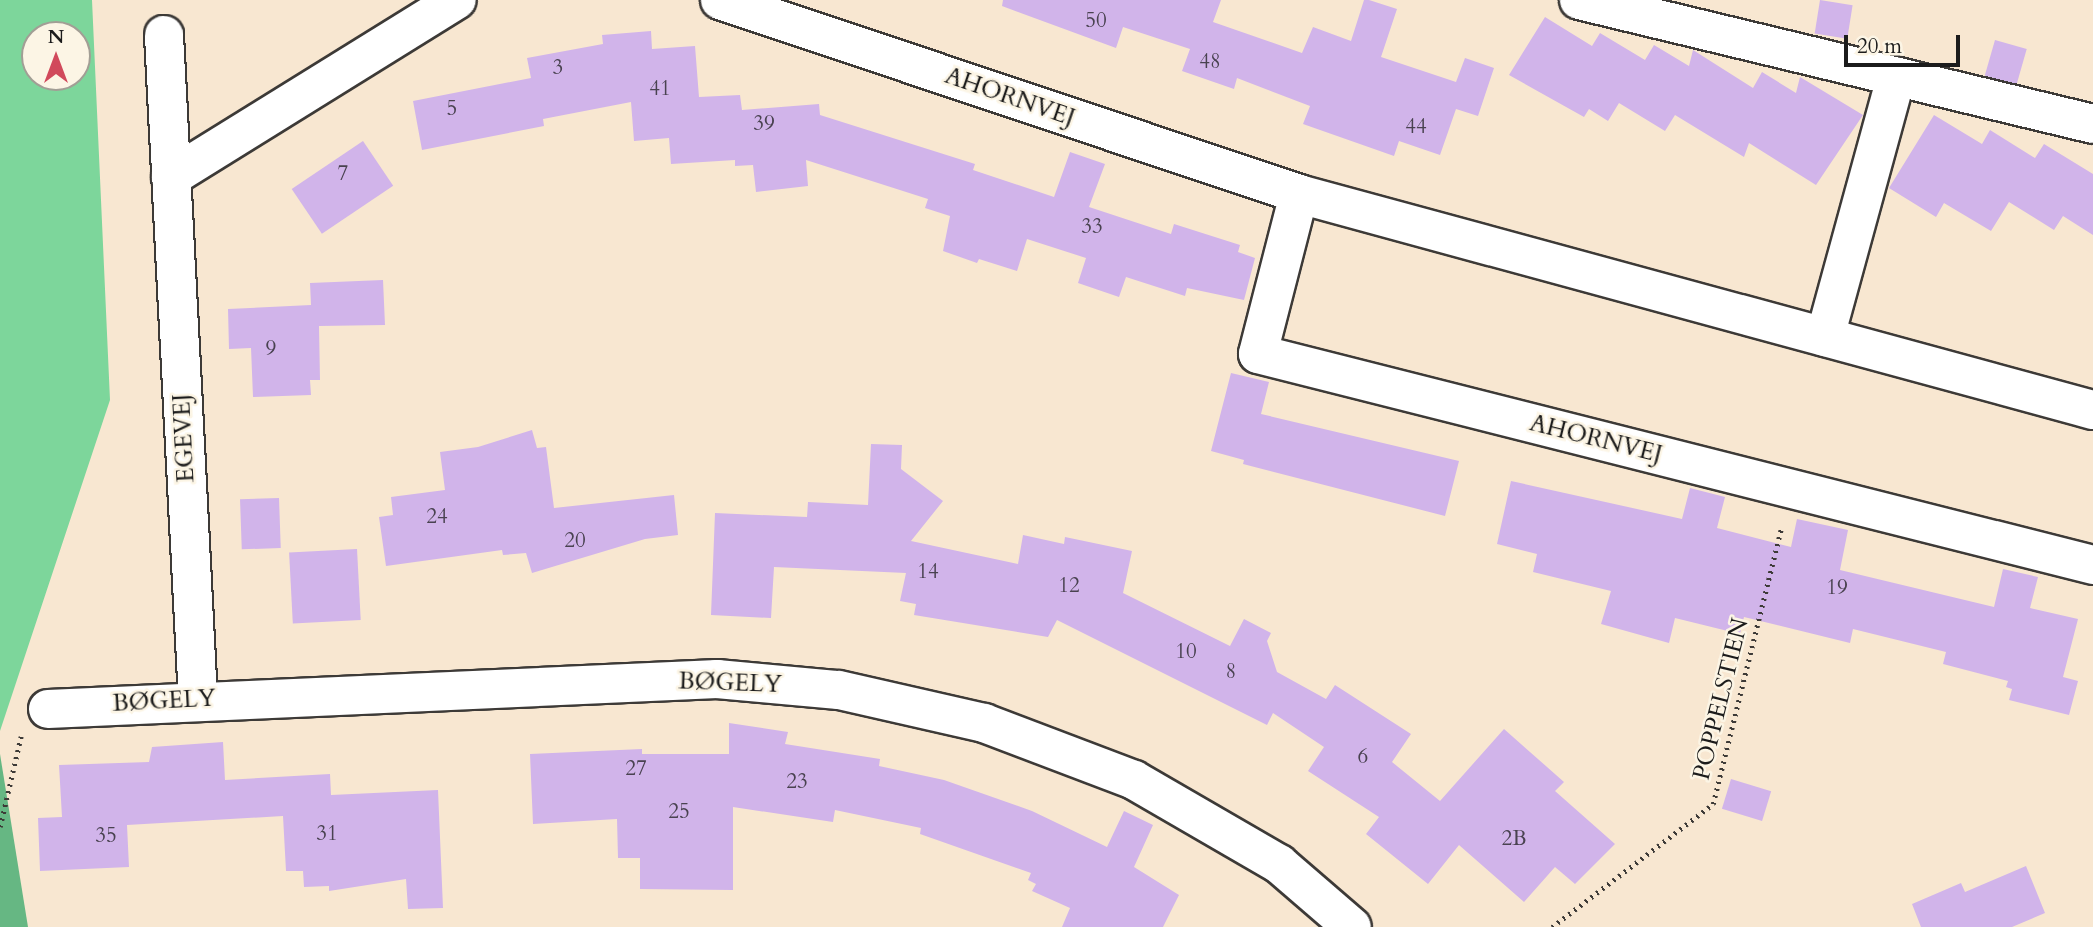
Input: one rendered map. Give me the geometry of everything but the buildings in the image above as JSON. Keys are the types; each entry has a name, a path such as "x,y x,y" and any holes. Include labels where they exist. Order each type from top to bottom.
{"street":[{"path":"170,177 457,0"},
{"path":"1580,0 2093,124"},
{"name":"AHORNVEJ","path":"740,3 1299,194 2093,410"},
{"name":"EGEVEJ","path":"164,35 198,699"},
{"path":"1825,337 1896,77"},
{"name":"AHORNVEJ","path":"1299,194 1258,354 2093,565"},
{"name":"BØGELY","path":"48,709 198,699 717,679 839,690 984,723 1134,780 1279,864 1352,927"}],"path":[{"name":"POPPELSTIEN","path":"1552,927 1713,804 1791,488"},
{"path":"0,827 21,734 48,709"}],"green space":[{"path":"0,0 92,0 110,400 0,731"},
{"path":"0,754 28,927 0,927"}]}
